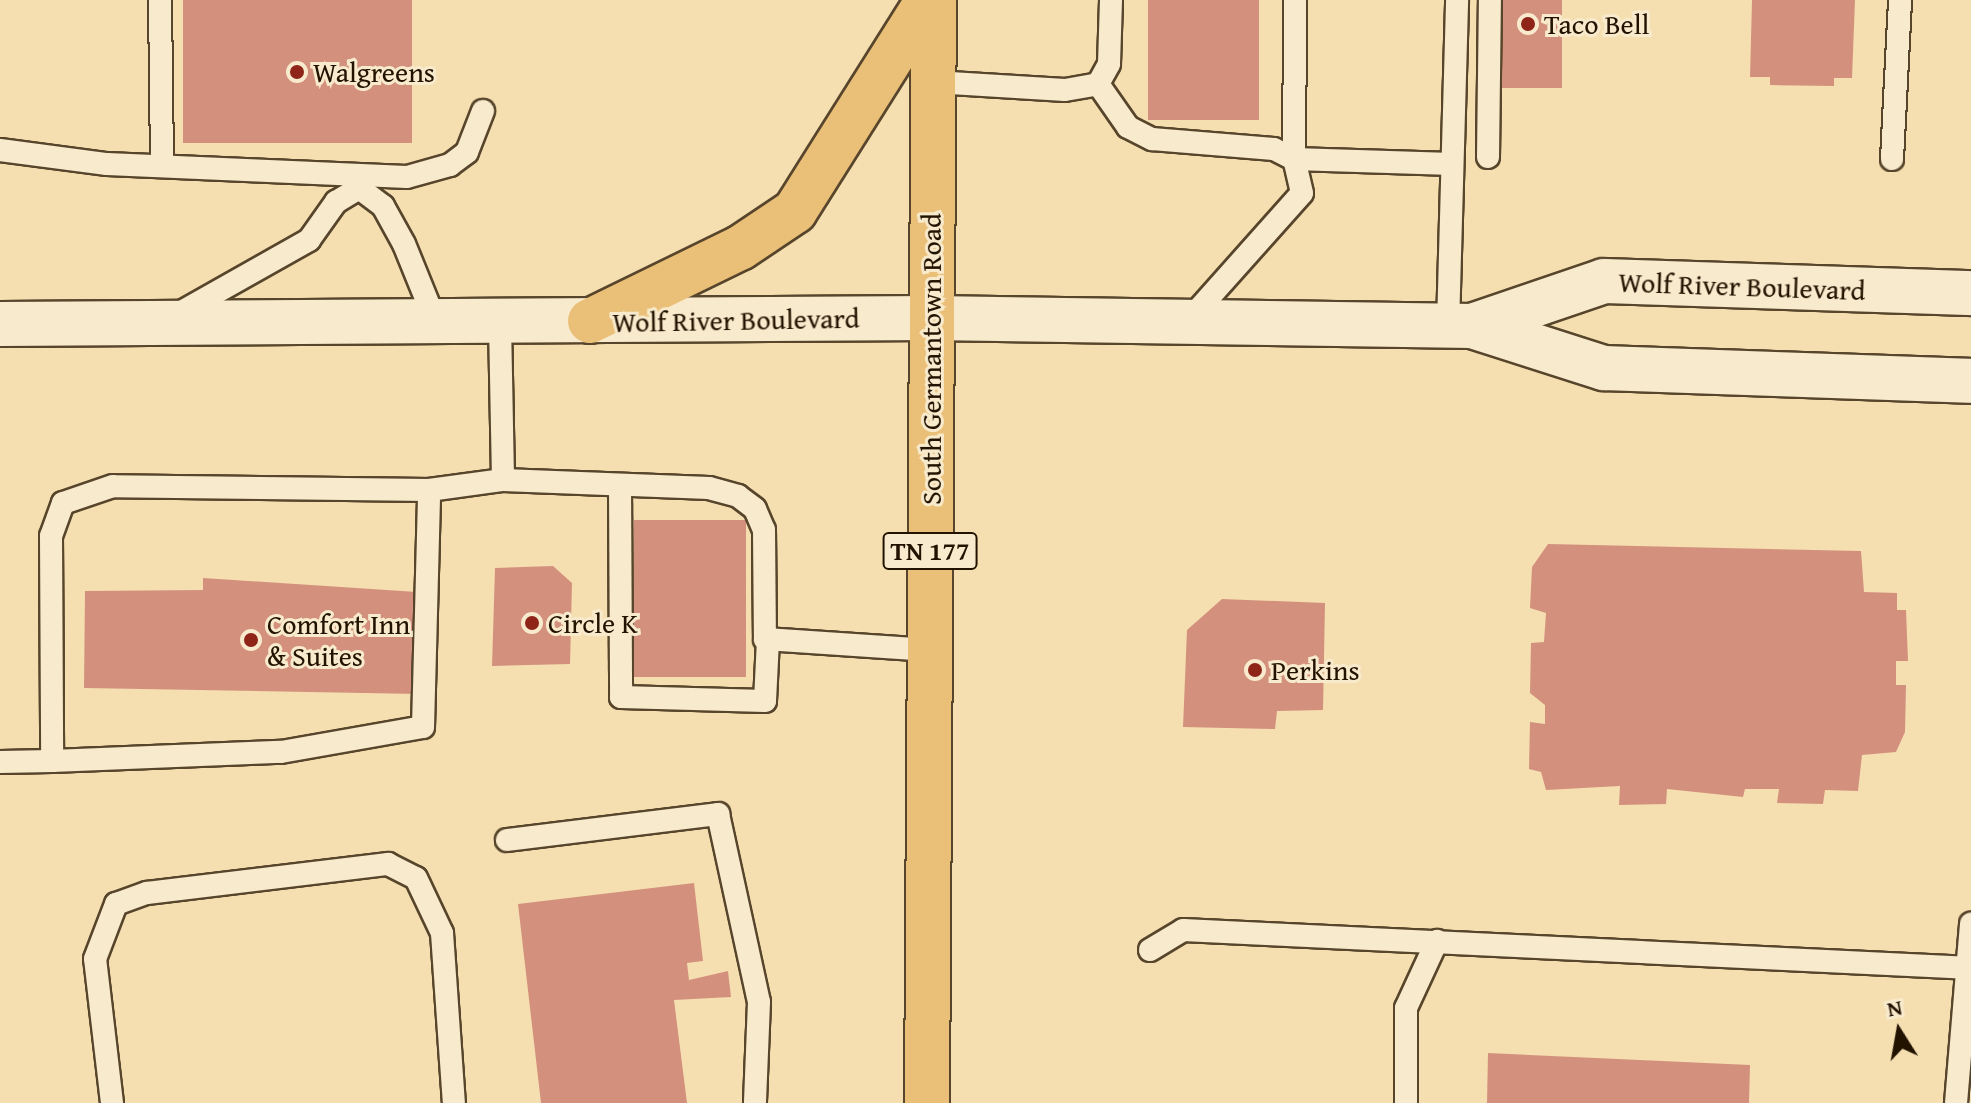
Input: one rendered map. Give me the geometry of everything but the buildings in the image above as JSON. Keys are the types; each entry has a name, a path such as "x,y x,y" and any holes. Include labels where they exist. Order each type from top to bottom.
{"main road":[{"name":"South Germantown Road","path":"927,1103 934,82 931,0"},
{"path":"590,321 750,242 795,211 931,0"},
{"name":"Wolf River Boulevard","path":"1460,326 1604,281 1971,293"},
{"name":"Wolf River Boulevard","path":"0,324 931,318 1460,326 1604,368 1971,381"}],"lane":[{"path":"160,0 162,166"},
{"path":"1098,84 1109,64 1111,0"},
{"path":"1187,322 1302,193 1294,159 1295,0"},
{"path":"1457,0 1452,164 1460,326"},
{"path":"1488,157 1490,0"},
{"path":"1892,159 1900,0"},
{"path":"934,82 1065,90 1098,84"},
{"path":"1098,84 1128,127 1152,139 1274,149 1294,159 1452,164"},
{"path":"0,150 358,182 407,177 450,165 479,135 483,111"},
{"path":"358,182 383,206 436,323"},
{"path":"160,323 309,240 336,202 358,182"},
{"path":"500,323 503,480"},
{"path":"52,761 51,536 63,503 113,486 429,490 503,480 709,488 755,509 764,530 768,639 765,701 621,697 620,485"},
{"path":"0,762 281,752 423,727 429,490"},
{"path":"768,639 930,650"},
{"path":"507,840 718,814 759,1002 755,1103"},
{"path":"112,1103 95,959 116,904 147,893 388,864 416,878 442,933 454,1103"},
{"path":"1956,1103 1971,924"},
{"path":"1150,950 1183,930 1969,968"},
{"path":"1406,1103 1406,1008 1437,941"}],"place":[{"name":"Taco Bell","path":"1528,24"},
{"name":"Walgreens","path":"297,72"},
{"name":"Circle K","path":"532,623"},
{"name":"Comfort Inn & Suites","path":"251,640"},
{"name":"Perkins","path":"1255,670"}]}
